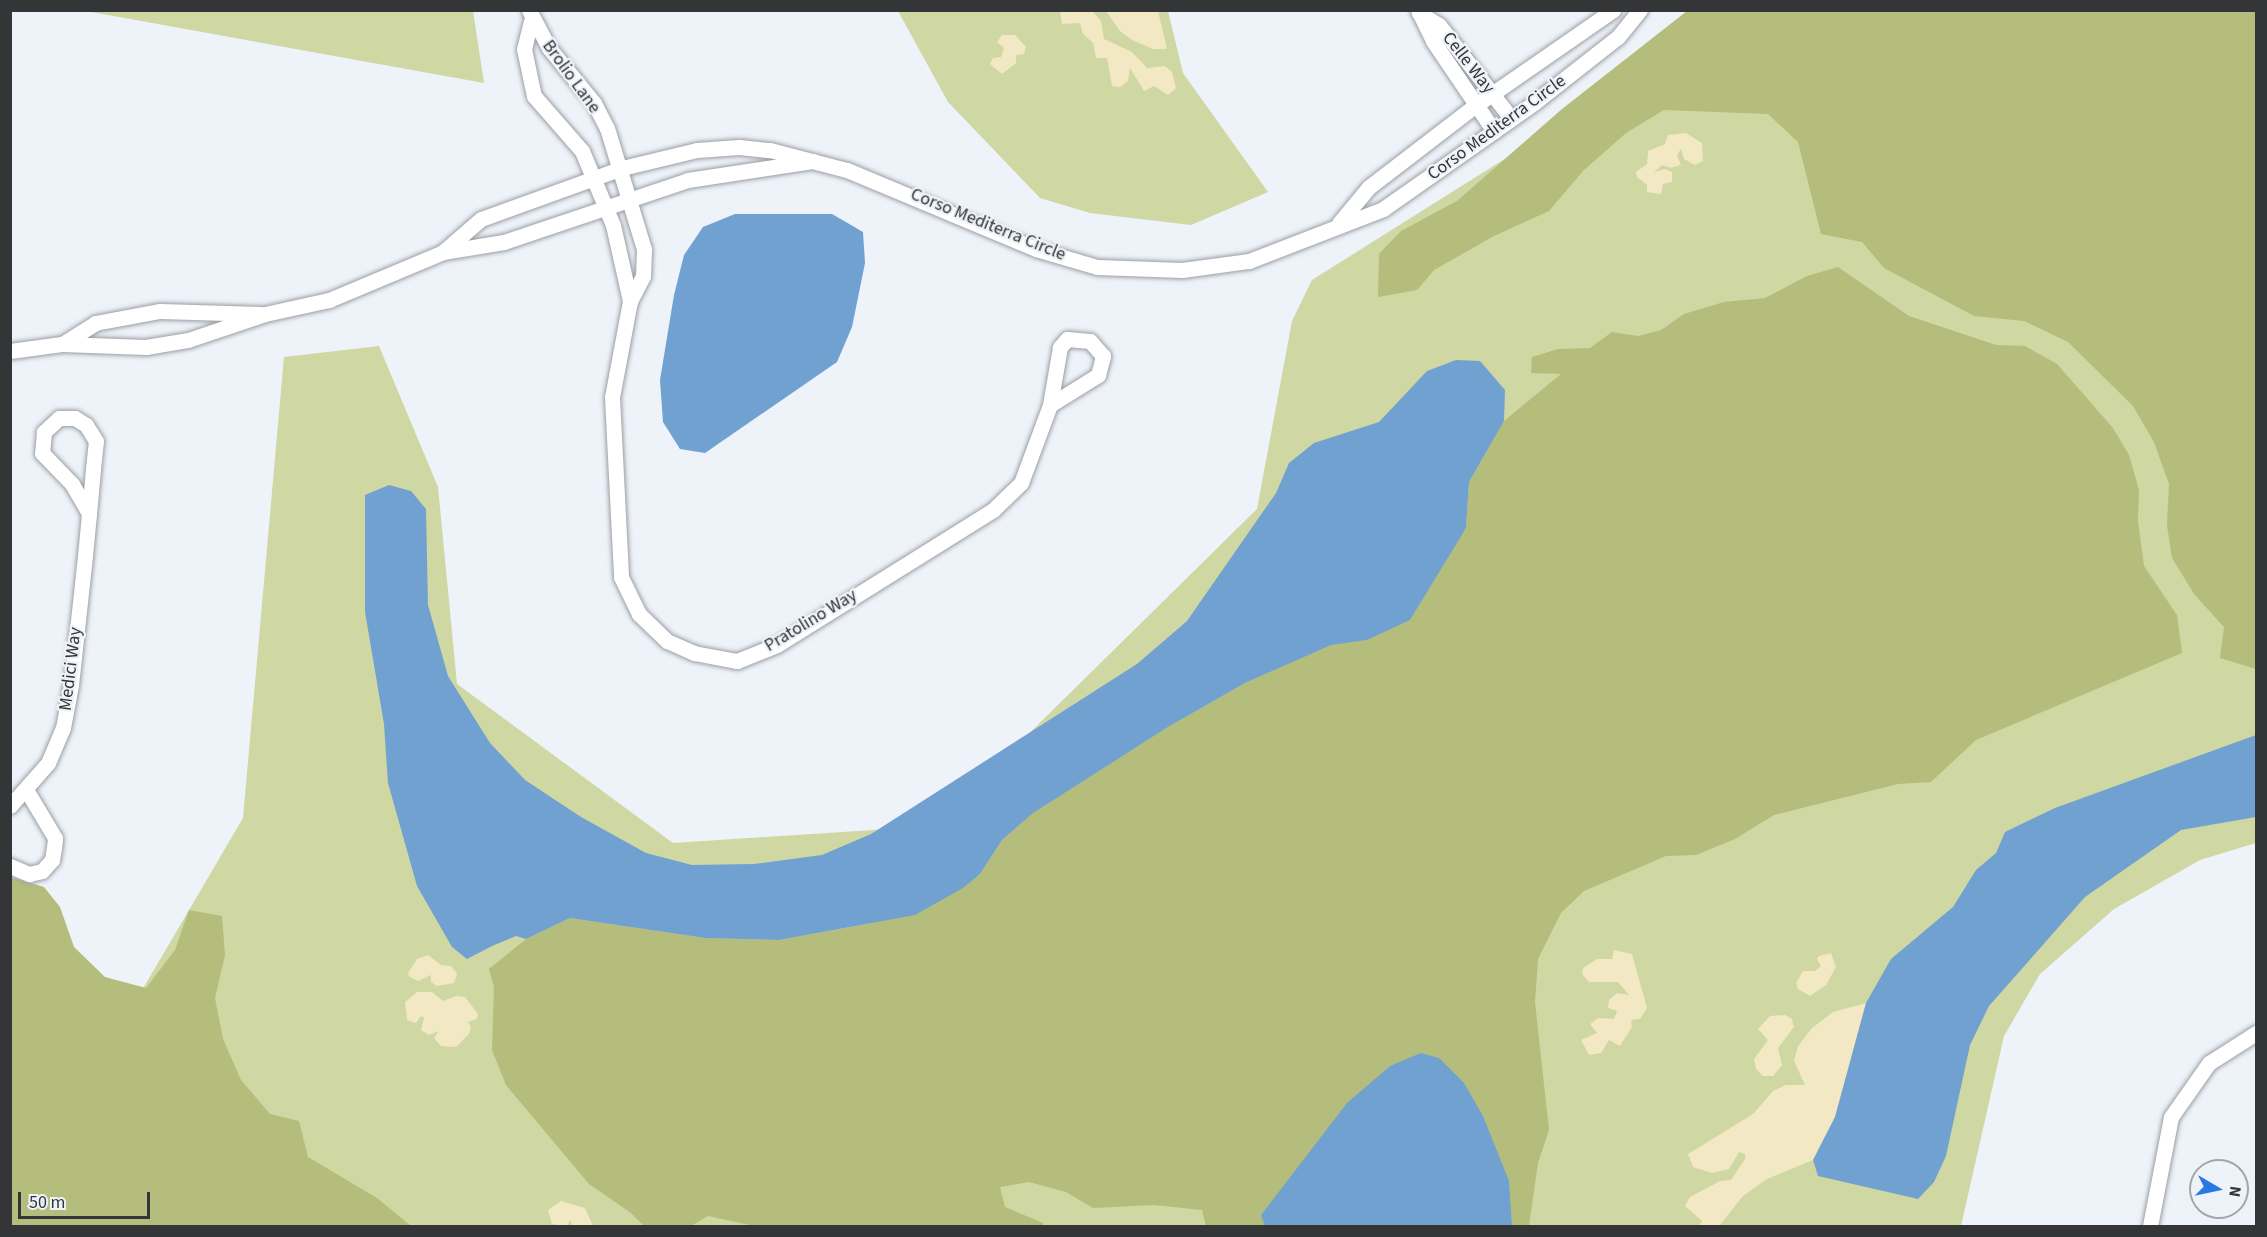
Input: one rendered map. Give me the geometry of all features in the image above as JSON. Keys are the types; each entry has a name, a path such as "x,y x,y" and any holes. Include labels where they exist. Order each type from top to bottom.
{"street":[{"name":"Corso Mediterra Circle","path":"1339,223 1369,187 1476,105 1613,10"},
{"name":"Corso Mediterra Circle","path":"443,252 481,219 622,168 697,150 739,147 770,150 885,184 1036,249 1097,267 1182,270 1248,261 1339,223 1383,209 1494,131 1618,37 1640,10"},
{"name":"Celle Way","path":"1419,12 1439,25 1511,118"},
{"name":"Celle Way","path":"1419,12 1433,41 1494,131"},
{"name":"Brolio Lane","path":"530,16 594,103 622,168 631,199"},
{"name":"Brolio Lane","path":"530,16 524,49 534,96 546,113 573,136 606,208"},
{"name":"Corso Mediterra Circle","path":"10,351 62,344 146,347 188,340 265,314 328,300 443,252 504,243 688,180 813,161"},
{"name":"Pratolino Way","path":"631,199 645,264 640,288 630,301 612,397 621,577 639,614 667,641 694,653 737,661 777,645 993,510 1021,483 1050,405 1060,346 1067,339 1090,341 1103,356 1098,375 1050,405"},
{"name":"Pratolino Way","path":"606,208 619,245 624,288 630,301"},
{"name":"Corso Mediterra Circle","path":"62,344 95,323 160,311 265,314"},
{"name":"Medici Way","path":"10,806 27,791 48,763 63,728 89,514 96,441 86,425 75,418 58,418 44,432 42,453 72,484 89,514"},
{"path":"10,866 29,874 42,871 52,860 55,838 27,791"},
{"path":"2150,1227 2171,1117 2209,1063 2256,1033"}],"green space":[{"path":"86,11 473,11 484,83"},
{"path":"898,11 1168,11 1183,73 1268,192 1191,225 1090,213 1040,198 948,102"},
{"path":"1687,11 2256,11 2256,669 2220,658 2224,627 2194,594 2172,558 2167,525 2169,484 2154,442 2133,406 2068,342 2024,321 1974,316 1884,268 1862,242 1821,234 1798,142 1768,114 1664,110 1626,133 1583,171 1549,211 1494,236 1434,270 1417,290 1378,297 1379,254 1401,231 1457,201 1562,109"},
{"path":"1717,11 2194,418 2256,533 2256,843 2200,860 2114,909 2040,974 2004,1036 1961,1226 11,1226 10,935 114,1038 243,818 284,357 379,346 438,487 457,684 673,843 935,826 1257,509 1292,321 1312,280 1640,74"},
{"path":"1838,267 1909,316 1996,345 2025,346 2057,364 2113,428 2129,455 2139,490 2138,521 2144,566 2177,615 2182,653 1976,740 1931,782 1898,784 1774,815 1735,839 1696,855 1666,856 1584,891 1561,913 1538,959 1535,1002 1549,1130 1538,1163 1529,1226 1206,1226 1202,1210 1154,1205 1093,1208 1066,1192 1029,1182 1000,1187 1005,1207 1043,1223 1043,1226 754,1226 708,1216 691,1226 644,1226 631,1213 589,1184 506,1085 492,1050 494,987 489,969 526,939 570,918 705,938 779,940 867,924 980,874 1002,840 1032,813 1168,727 1245,683 1331,644 1367,640 1466,529 1469,482 1504,421 1561,374 1531,373 1532,357 1558,349 1590,348 1612,332 1638,336 1661,330 1684,314 1724,302 1765,298 1807,276"},
{"path":"10,877 44,887 60,907 74,947 105,977 146,988 175,950 189,910 222,916 225,955 215,998 223,1039 241,1080 270,1114 299,1121 308,1157 377,1198 411,1226 11,1226"}],"sand":[{"path":"1060,11 1092,11 1101,21 1104,39 1132,52 1147,68 1165,66 1172,72 1176,88 1168,95 1154,86 1144,91 1130,68 1128,81 1120,87 1112,86 1107,58 1096,58 1093,43 1083,34 1080,23 1062,24"},
{"path":"1106,11 1158,11 1167,49 1153,49 1132,40 1120,31"},
{"path":"1002,35 1015,35 1026,47 1024,54 1016,55 1016,63 1002,74 990,64 993,58 1001,57 1004,48 997,42"},
{"path":"1686,133 1702,143 1703,161 1695,165 1684,159 1681,149 1677,155 1681,165 1671,168 1662,165 1654,172 1665,169 1672,172 1672,182 1663,184 1661,194 1647,192 1647,185 1637,177 1636,172 1647,164 1648,151 1665,144 1668,135"},
{"path":"1614,950 1632,954 1647,1008 1640,1019 1631,1020 1632,1027 1620,1046 1609,1040 1601,1053 1589,1055 1581,1040 1597,1033 1590,1024 1598,1018 1614,1019 1617,1011 1608,1008 1609,1000 1617,993 1629,995 1618,982 1589,982 1582,974 1583,968 1597,959 1612,959"},
{"path":"1831,953 1836,967 1826,985 1810,996 1798,989 1796,983 1803,971 1815,971 1821,966 1817,959 1819,956"},
{"path":"428,955 441,965 451,966 457,974 454,983 437,986 431,982 431,975 418,981 410,977 408,973 417,959"},
{"path":"417,992 432,992 443,1001 456,996 465,997 478,1014 477,1019 468,1022 471,1027 469,1034 456,1047 441,1046 434,1038 439,1031 429,1035 421,1030 424,1018 421,1016 416,1023 407,1020 405,1002"},
{"path":"1866,1003 1835,1117 1813,1160 1767,1179 1743,1196 1719,1226 1680,1226 1700,1225 1702,1221 1685,1206 1690,1197 1720,1181 1731,1180 1745,1159 1745,1154 1739,1152 1729,1169 1712,1173 1693,1167 1688,1154 1753,1114 1773,1091 1786,1085 1805,1085 1794,1061 1798,1046 1812,1028 1833,1012"},
{"path":"1785,1015 1792,1019 1794,1027 1778,1048 1782,1065 1773,1076 1763,1076 1756,1069 1754,1059 1768,1040 1758,1029 1770,1016"},
{"path":"561,1201 585,1208 593,1226 572,1226 570,1220 567,1226 552,1224 548,1210"}],"water":[{"path":"735,214 832,214 863,232 865,263 852,327 837,362 705,453 680,449 663,422 660,380 674,295 684,255 703,227"},
{"path":"1456,360 1480,361 1505,390 1504,421 1469,482 1466,528 1410,620 1367,640 1331,645 1245,683 1168,727 1033,813 1002,840 980,874 963,888 915,915 779,940 705,938 570,918 526,939 516,936 467,959 452,947 417,886 388,783 384,724 365,612 365,495 389,485 411,491 426,509 428,605 448,676 490,743 525,780 581,817 646,853 692,865 754,864 822,855 871,834 1137,664 1187,621 1276,493 1289,463 1314,443 1379,422 1427,371"},
{"path":"2256,735 2256,817 2181,830 2085,897 1989,1006 1970,1045 1946,1156 1934,1182 1918,1199 1818,1176 1813,1160 1835,1117 1866,1003 1891,959 1953,907 1976,870 1996,853 2005,832 2055,808"},
{"path":"1421,1053 1439,1058 1464,1083 1483,1116 1509,1181 1512,1226 1265,1226 1261,1215 1347,1103 1390,1066"}]}
